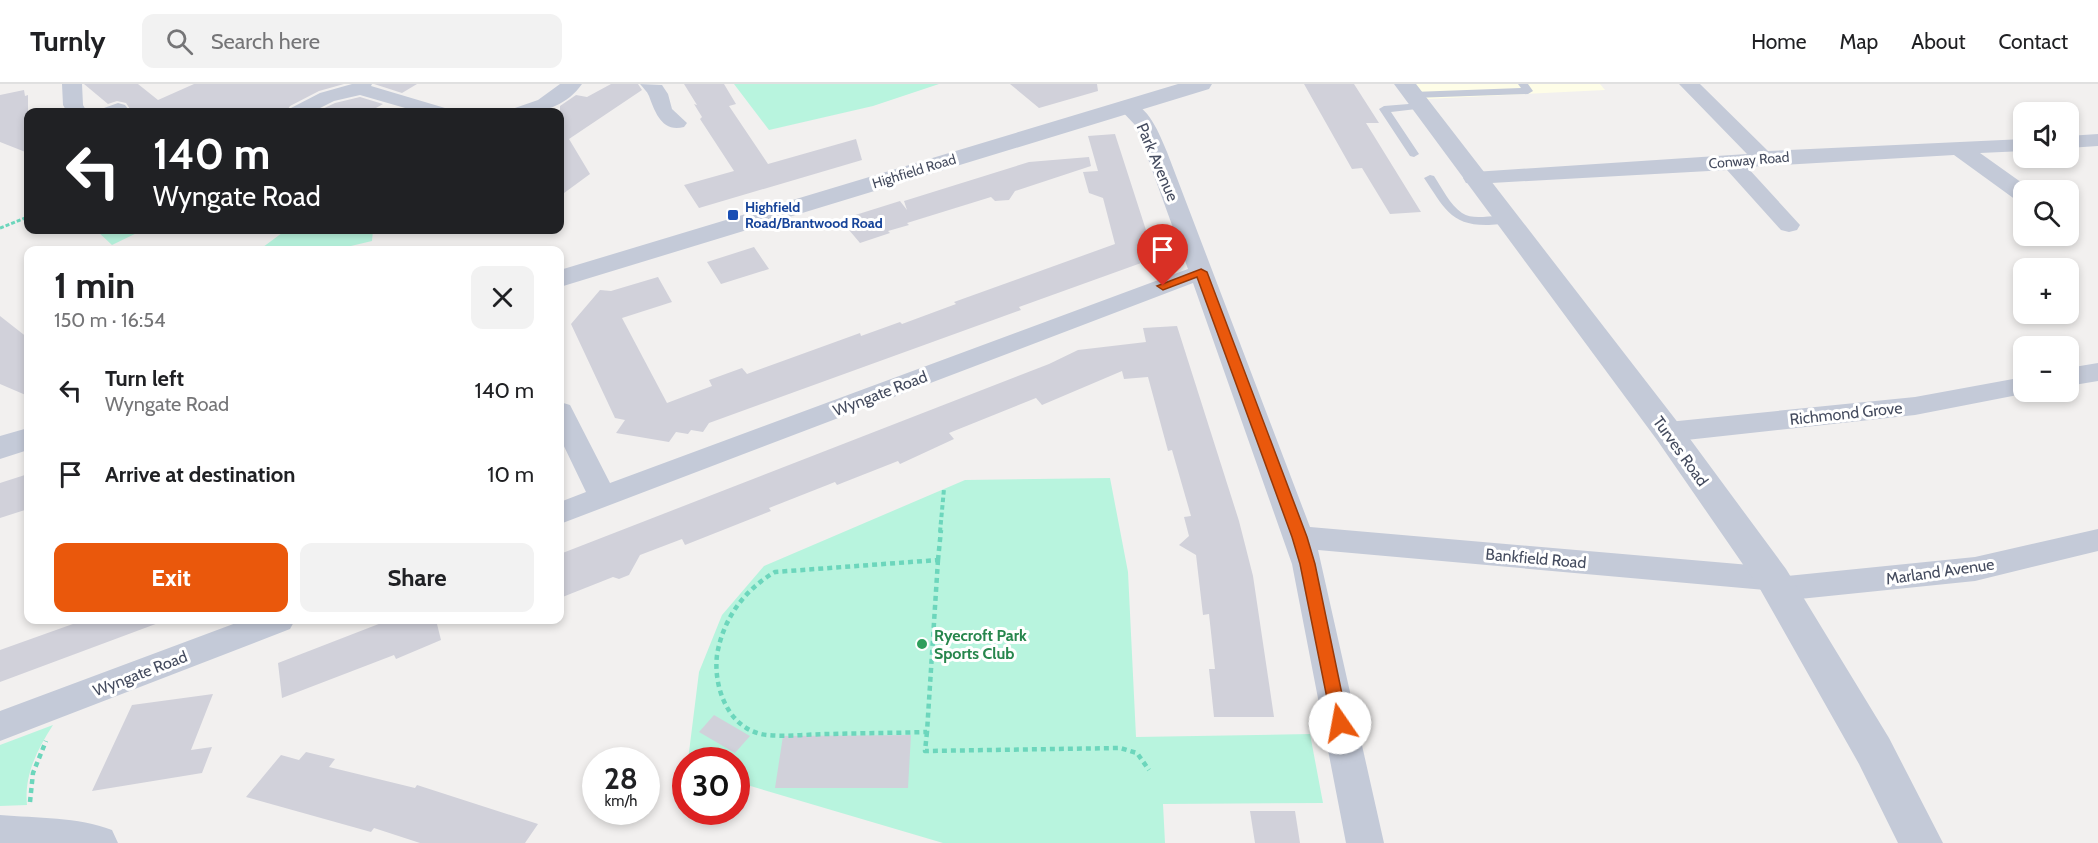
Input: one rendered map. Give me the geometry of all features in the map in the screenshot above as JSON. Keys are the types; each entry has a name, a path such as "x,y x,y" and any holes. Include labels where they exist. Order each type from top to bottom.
{"street":[{"path":"72,84 75,108"},
{"path":"534,108 545,104 572,84"},
{"path":"643,121 671,120 661,111 658,92 650,84"},
{"name":"Highfield Road","path":"564,278 1201,84"},
{"path":"1689,84 1762,158"},
{"path":"306,108 327,97 361,87 426,108"},
{"name":"Turves Road","path":"1413,95 1668,432 1776,584 1874,751 1921,843"},
{"name":"Park Avenue","path":"1127,106 1145,124 1299,537 1307,564 1365,843"},
{"path":"2079,141 2098,140"},
{"name":"Conway Road","path":"1474,178 1732,163 1762,158 2013,145"},
{"path":"1960,148 2013,187"},
{"path":"1732,163 1790,225"},
{"name":"Wyngate Road","path":"564,512 1201,272"},
{"path":"2079,375 2098,372"},
{"name":"Richmond Grove","path":"1668,432 1915,406 2013,388"},
{"path":"564,419 603,497"},
{"path":"0,448 24,440"},
{"name":"Bankfield Road","path":"1299,537 1776,584"},
{"name":"Marland Avenue","path":"1776,584 1975,569 2098,540"},
{"name":"Wyngate Road","path":"0,726 268,624"},
{"path":"0,833 52,836 99,843"}],"lane":[{"path":"1414,154 1384,109 1413,95 1528,91 1523,84"},
{"path":"1430,178 1458,218 1478,222 1506,220"}],"path":[{"path":"0,228 24,219"},
{"path":"944,489 925,751 1120,748 1137,753 1149,770"},
{"path":"927,732 766,735 747,727 731,713 721,695 716,670 718,650 731,615 739,600 761,578 775,572 938,560"},
{"path":"32,808 29,798 33,773 49,735"}],"shaded area":[{"path":"1416,84 1600,84 1605,90 1427,99"}],"green space":[{"path":"734,84 939,84 873,106 769,130"},
{"path":"100,234 135,234 112,245"},
{"path":"281,234 373,234 372,241 351,246 264,246"},
{"name":"Ryecroft Park Sports Club","path":"1110,478 1128,572 1136,737 1310,734 1323,803 1163,804 1165,843 943,843 750,786 750,747 690,747 699,672 722,615 764,566 965,480"},
{"path":"53,725 33,763 28,783 27,805 0,806 0,745"}],"building":[{"path":"84,84 138,84 158,100 194,84 344,84 319,91 289,108 129,108 126,103 117,101 108,104"},
{"path":"374,84 417,84 402,93"},
{"path":"611,84 638,84 642,90 569,139 590,174 564,193 564,108 560,106 576,95 587,97"},
{"path":"684,84 724,84 736,104 729,106 768,164 856,139 862,160 699,208 684,185 734,171 700,119 702,117 694,104 697,105"},
{"path":"1010,84 1097,84 1098,91 1039,108"},
{"path":"1304,84 1354,84 1379,123 1366,123 1421,212 1390,214 1362,168 1352,169"},
{"path":"24,90 25,96 28,95 28,108 24,108 24,151 0,142 0,95"},
{"path":"360,97 383,104 376,108 324,108"},
{"path":"1115,134 1155,258 1019,307 1021,310 709,423 703,432 691,430 688,434 676,432 669,442 616,433 625,420 615,418 571,324 600,290 611,291 658,277 672,302 622,318 667,403 712,386 709,380 742,368 747,374 860,333 861,336 900,322 902,324 956,304 954,302 1115,244 1103,198 1089,193 1083,172 1098,171 1088,136"},
{"path":"1089,157 1091,166 1015,191 1009,200 995,201 991,197 907,223 909,225 860,243 849,230 849,217 900,201 907,210 904,201 1029,162"},
{"path":"754,247 769,269 721,284 707,262"},
{"path":"0,316 24,335 24,394 0,384"},
{"path":"1177,326 1239,521 1253,576 1274,717 1214,717 1209,669 1215,669 1209,614 1203,615 1196,555 1179,545 1189,536 1184,517 1191,516 1172,450 1168,451 1148,377 1124,379 1122,371 1042,405 1036,398 949,433 954,439 900,464 898,461 837,485 835,482 769,508 771,511 685,545 682,539 640,555 629,575 619,579 613,577 564,596 564,552 1049,364 1078,350 1146,342 1143,328"},
{"path":"24,475 24,510 0,518 0,483"},
{"path":"73,624 156,624 0,682 0,650"},
{"path":"379,624 437,624 441,640 396,659 394,655 282,698 278,663"},
{"path":"213,694 191,750 212,747 202,773 92,791 132,705"},
{"path":"714,715 750,736 740,747 725,747 699,732"},
{"path":"911,735 908,788 775,788 783,736"},
{"path":"306,752 335,759 329,767 415,788 417,785 538,824 525,843 420,843 374,828 371,832 246,797 281,755 299,760"},
{"path":"1250,811 1295,811 1300,843 1255,843"}],"place":[{"name":"Highfield Road/Brantwood Road","path":"733,215"},
{"name":"Ryecroft Park Sports Club","path":"922,644"}],"route":[{"path":"1163,286 1201,272 1299,537 1307,564 1340,723"}]}
